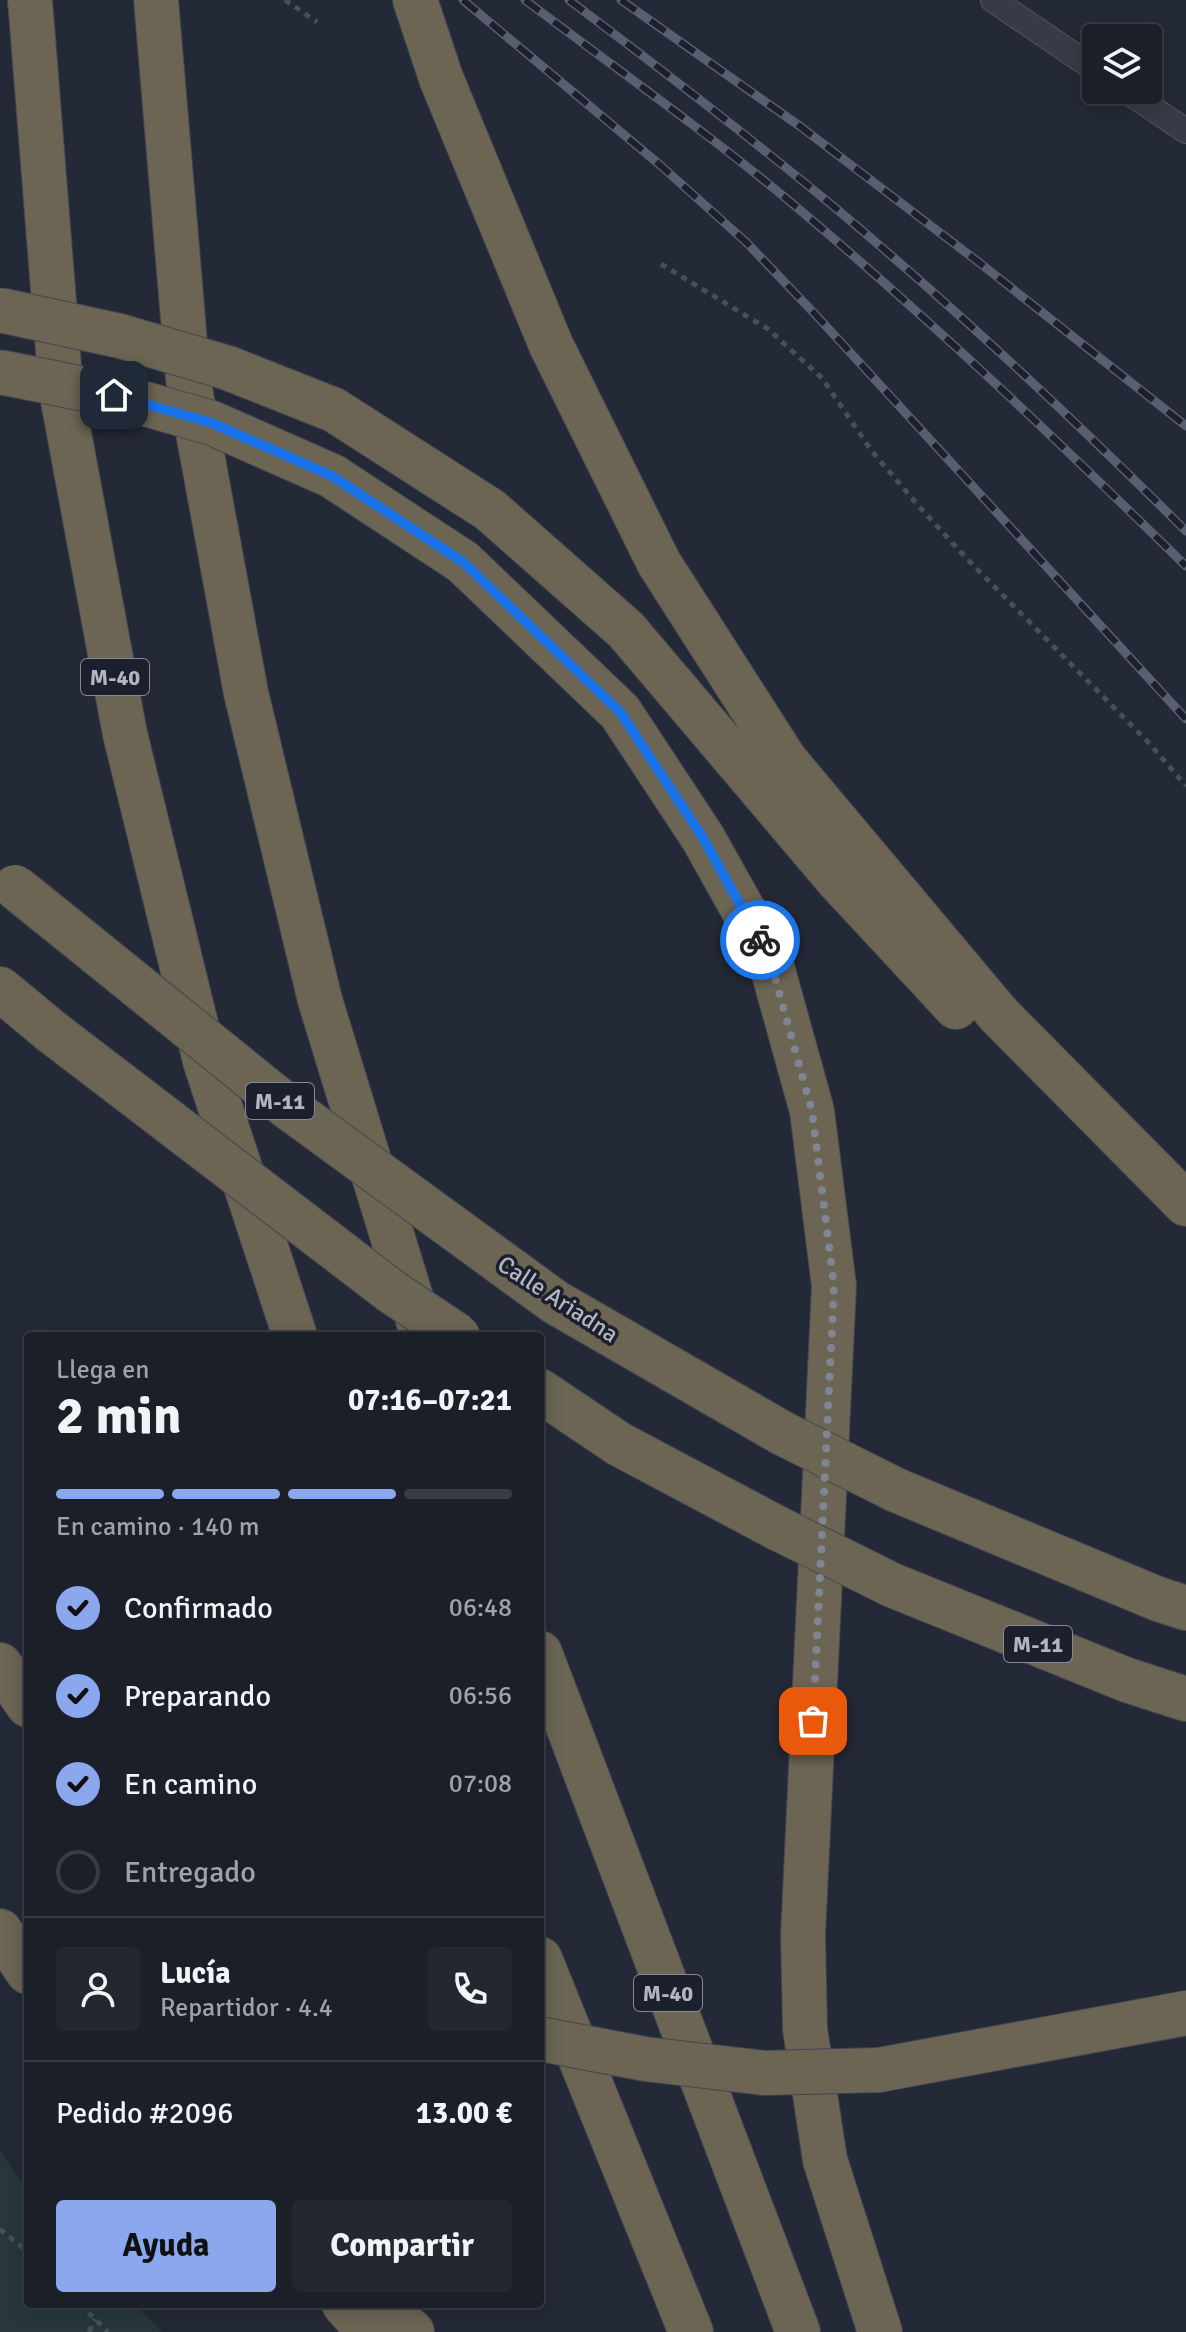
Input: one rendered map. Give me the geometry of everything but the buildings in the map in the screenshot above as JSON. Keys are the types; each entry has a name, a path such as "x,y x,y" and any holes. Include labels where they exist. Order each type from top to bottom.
{"highway":[{"name":"M-40","path":"30,0 61,390 125,734 205,1061 294,1332"},
{"path":"156,0 188,378 246,693 320,1000 422,1332"},
{"path":"415,0 441,78 551,345 659,563 785,760 999,1015 1186,1204"},
{"path":"0,310 120,336 228,368 334,410 490,510 626,630 838,880 1056,1115 1186,1220"},
{"path":"0,372 114,395 212,423 332,476 463,562 620,712 703,838 769,956 812,1111 834,1286 804,1920 805,2029 825,2160 880,2332"},
{"name":"Calle Ariadna","path":"8,881 289,1108 555,1302 782,1433 896,1490 1186,1608"},
{"path":"0,989 392,1292 452,1332"},
{"name":"M-11","path":"544,1394 619,1444 892,1585 1127,1680 1186,1699"},
{"name":"M-40","path":"544,1664 798,2332"},
{"path":"0,1665 24,1699"},
{"path":"0,1931 24,1966"},
{"path":"544,1969 691,2332"},
{"path":"544,2040 645,2059 764,2073 879,2070 1186,2013"},
{"path":"348,2308 369,2332"},
{"path":"385,2308 412,2332"}],"lane":[{"path":"993,0 1082,60"},
{"path":"1146,104 1186,131"}],"path":[{"path":"285,0 317,22"},
{"path":"661,264 768,329 822,378 871,450 916,503 967,559 1149,743 1186,786"},
{"path":"0,2229 24,2249"},
{"path":"84,2308 108,2332"},
{"path":"89,2332 95,2319"}],"shaded area":[{"path":"0,2151 24,2184 24,2308 139,2308 162,2332 0,2332"}],"railway":[{"path":"463,0 660,165 746,242 1186,719"},
{"path":"525,0 728,152 845,248 993,382 1186,566"},
{"path":"569,0 735,127 879,245 1013,364 1186,531"},
{"path":"621,0 801,127 1186,426"}],"way so far":[{"path":"760,940 769,956 812,1111 834,1286 813,1721"}],"route":[{"path":"114,395 212,423 332,476 463,562 620,712 703,838 760,940"}]}
